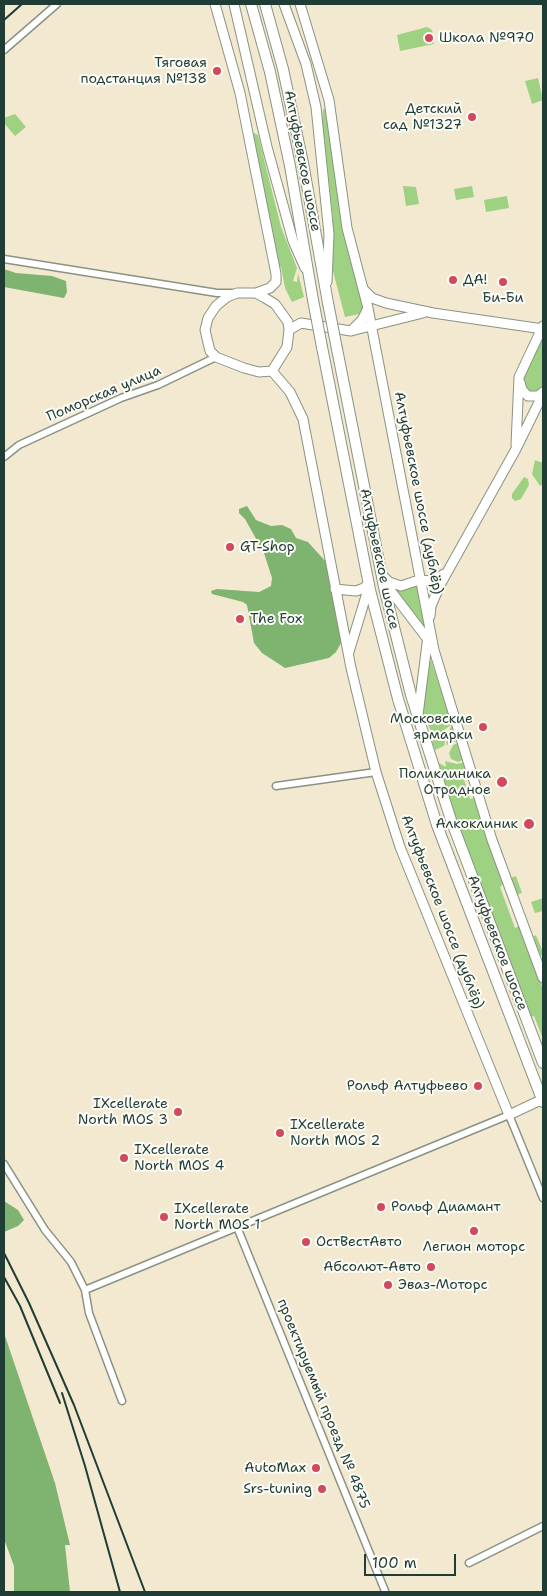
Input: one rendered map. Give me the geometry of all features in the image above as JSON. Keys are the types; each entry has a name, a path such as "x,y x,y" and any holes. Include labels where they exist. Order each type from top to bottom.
{"main road":[{"path":"215,4 238,85 252,149 276,282 270,288 256,294"},
{"path":"234,4 251,87 264,138 291,235 313,295"},
{"name":"Алтуфьевское шоссе","path":"251,4 274,93 369,583 392,681 426,792 543,1100"},
{"name":"Алтуфьевское шоссе","path":"265,4 283,69 304,163 327,298 381,574 418,718 451,820 543,1063"},
{"path":"284,4 306,64 332,121"},
{"name":"Алтуфьевское шоссе (дублёр)","path":"300,4 318,62 332,121 347,228 368,308 434,650 492,840 543,978"},
{"path":"317,115 318,62"},
{"path":"306,64 317,115 329,234 327,298"},
{"path":"238,85 264,138"},
{"path":"251,87 252,149"},
{"path":"362,285 369,296 381,302 433,313 543,328 519,377 516,449"},
{"path":"238,293 256,294 274,304 284,315 289,330 287,347 272,371 259,372 216,357 206,342 205,330 208,318 225,299 238,293"},
{"path":"351,331 362,320 368,308"},
{"path":"289,330 301,322 351,331 372,328 416,314 433,313"},
{"name":"Алтуфьевское шоссе (дублёр)","path":"272,371 290,392 303,419 348,655 376,772 417,893 509,1115"},
{"path":"519,377 522,390 528,396 538,396 543,392"},
{"path":"418,718 431,606 447,571 516,449 543,392"},
{"path":"381,574 389,582 397,586 405,586 420,580 436,580 447,571"},
{"path":"381,574 392,594 428,639 434,650"},
{"path":"335,588 356,591 364,588 369,583"},
{"path":"348,655 369,583"},
{"path":"509,1115 543,1100"}],"street":[{"path":"4,50 57,4"},
{"path":"4,259 217,293 238,293"},
{"path":"217,293 225,299"},
{"name":"Поморская улица","path":"4,456 36,437 120,398 158,385 216,357"},
{"path":"276,786 376,772"},
{"path":"85,1290 509,1115 543,1198"},
{"path":"4,1164 44,1230 71,1262 85,1290 89,1313 122,1401"},
{"name":"проектируемый проезд № 4875","path":"237,1227 385,1591"},
{"path":"469,1563 543,1526"}],"green space":[{"path":"427,27 432,30 434,44 400,51 397,35"},
{"path":"538,78 543,100 532,104 525,81"},
{"path":"323,109 326,110 328,117 346,239 364,307 359,314 345,317 333,271 333,218 322,120"},
{"path":"15,114 26,127 15,136 4,123 4,118"},
{"path":"254,133 258,135 281,227 297,268 293,281 297,282 298,273 304,297 292,302 285,288 281,267 278,268"},
{"path":"403,186 416,187 419,204 406,206"},
{"path":"472,186 474,197 456,200 454,189"},
{"path":"507,196 509,208 486,212 484,200"},
{"path":"4,269 16,273 52,276 66,281 67,292 64,298 4,287"},
{"path":"541,342 543,343 543,387 539,393 528,393 522,381 524,372"},
{"path":"535,460 543,463 543,484 540,486 532,474"},
{"path":"524,477 528,479 529,485 521,499 515,501 512,498 512,494"},
{"path":"247,506 256,520 271,526 282,525 291,529 296,538 308,542 327,563 341,643 336,652 329,658 285,668 262,653 254,643 247,605 243,602 212,594 211,591 217,589 259,592 271,586 272,578 264,553 245,519 239,513 239,509"},
{"path":"417,586 426,627 424,629 392,589 405,590"},
{"path":"431,660 452,724 434,738 426,720 423,721 421,716 429,662"},
{"path":"452,726 457,741 446,745 450,728"},
{"path":"447,730 444,746 435,750 432,741"},
{"path":"458,743 463,760 458,762 451,759 449,753 453,745"},
{"path":"445,761 457,764 464,762 465,768 461,770 470,799 474,798 503,884 500,887 515,928 519,926 543,989 543,1039 534,1016 529,1017 458,831 439,763 446,767"},
{"path":"516,876 522,893 516,895 510,878"},
{"path":"543,898 543,911 535,913 531,902"},
{"path":"536,935 543,956 539,954 532,937"},
{"path":"4,1201 18,1210 24,1220 18,1226 4,1232"},
{"path":"4,1333 55,1483 70,1545 65,1545 70,1592 14,1592 14,1566 4,1539"}],"railway":[{"path":"4,20 22,4"},
{"path":"4,1253 29,1303 74,1405 145,1592"},
{"path":"4,1277 20,1306 60,1403"},
{"path":"62,1393 85,1466 120,1592"}],"place":[{"name":"Школа №970","path":"429,38"},
{"name":"Тяговая подстанция №138","path":"217,71"},
{"name":"Детский сад №1327","path":"472,117"},
{"name":"ДА!","path":"453,280"},
{"name":"Би-Би","path":"503,282"},
{"name":"GT-Shop","path":"230,547"},
{"name":"The Fox","path":"240,619"},
{"name":"Московские ярмарки","path":"483,727"},
{"name":"Поликлиника Отрадное","path":"502,782"},
{"name":"Алкоклиник","path":"529,824"},
{"name":"Рольф Алтуфьево","path":"478,1086"},
{"name":"IXcellerate North MOS 3","path":"178,1112"},
{"name":"IXcellerate North MOS 2","path":"280,1133"},
{"name":"IXcellerate North MOS 4","path":"124,1158"},
{"name":"Рольф Диамант","path":"381,1207"},
{"name":"IXcellerate North MOS 1","path":"164,1217"},
{"name":"Легион моторс","path":"474,1231"},
{"name":"ОстВестАвто","path":"306,1242"},
{"name":"Абсолют-Авто","path":"431,1267"},
{"name":"Эваз-Моторс","path":"388,1285"},
{"name":"AutoMax","path":"316,1468"},
{"name":"Srs-tuning","path":"322,1489"}]}
